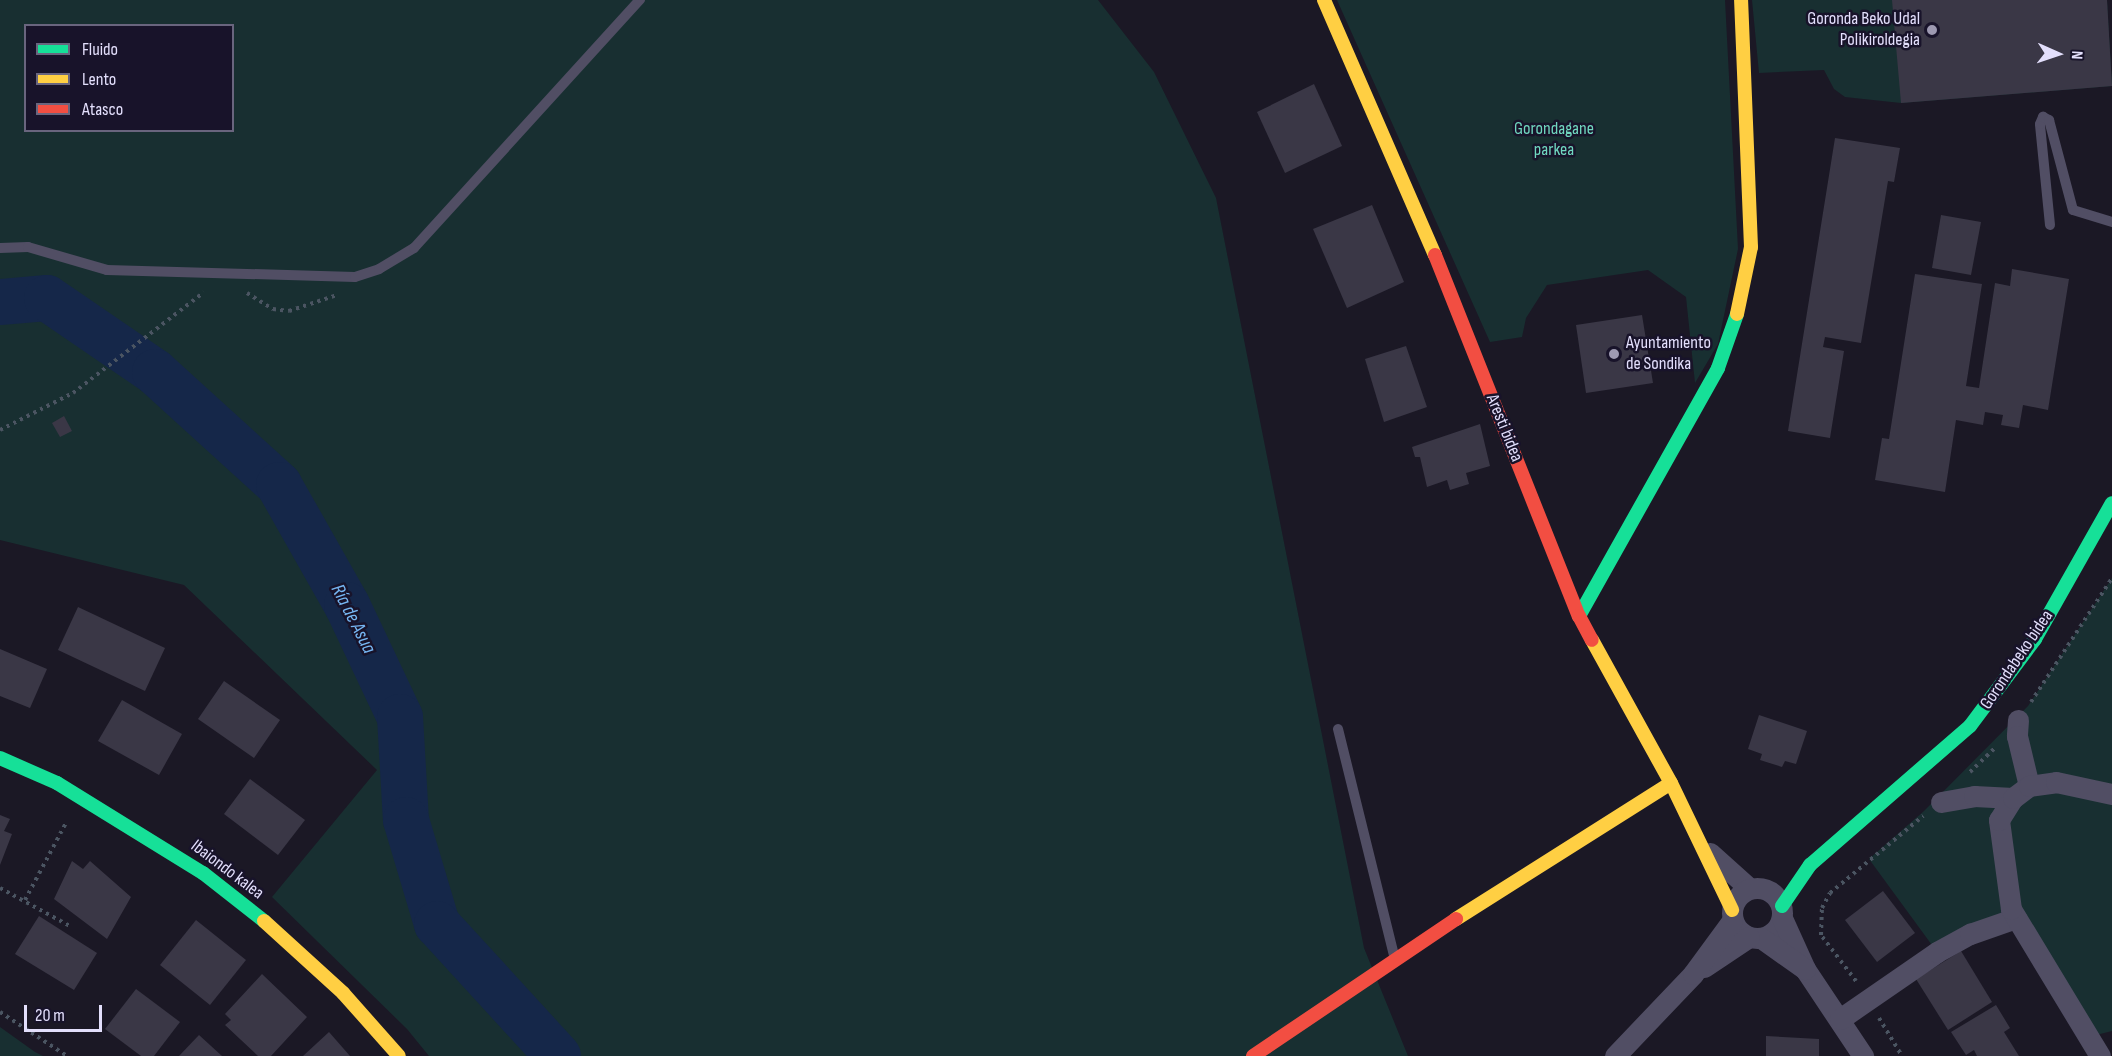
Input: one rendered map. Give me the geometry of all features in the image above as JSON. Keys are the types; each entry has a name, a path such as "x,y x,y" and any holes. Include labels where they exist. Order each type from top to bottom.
{"street":[{"name":"Aresti bidea","path":"1324,0 1430,243 1579,616 1704,847 1732,915"},
{"path":"1579,616 1718,368 1734,326 1751,247 1741,0"},
{"name":"Gorondabeko bidea","path":"1782,912 1810,865 1970,726 2035,639 2112,503"},
{"path":"2018,720 2021,792 1999,820 2011,909 2100,1056"},
{"name":"Ibaiondo kalea","path":"0,758 57,783 203,873 282,935 343,993 399,1056"},
{"path":"1941,802 1974,796 2021,792 2056,782 2112,794"},
{"path":"1253,1056 1334,1004 1394,958 1671,783"},
{"name":"Aresti bidea","path":"1704,847 1754,888"},
{"name":"Gorondabeko bidea","path":"1754,888 1810,865"},
{"path":"1615,1056 1694,974 1732,915 1737,896 1754,888 1773,893 1804,969 1840,1018 1863,1056"},
{"path":"1694,974 1755,938 1775,931 1782,912"},
{"path":"1732,915 1755,938 1804,969"},
{"path":"1840,1018 1857,1004 1861,1008 1937,952 1970,934 2016,918"}],"lane":[{"path":"0,248 28,247 107,270 355,277 379,269 414,248 640,0"},
{"path":"2050,225 2040,123 2043,117 2049,120 2053,130 2073,210 2112,222"},
{"path":"1338,729 1394,958"}],"path":[{"path":"238,287 273,309 289,311 323,303 351,288 355,277"},
{"path":"0,430 73,393 192,298 214,287"},
{"path":"1902,1056 1869,1002 1821,935 1822,908 1830,893 1941,802"},
{"path":"25,900 74,810"},
{"path":"0,888 70,926"},
{"path":"0,1012 67,1056"}],"green space":[{"path":"0,0 1098,0 1154,72 1216,198 1364,948 1408,1056 429,1056 407,1029 272,897 377,770 184,585 0,540"},
{"name":"Gorondagane parkea","path":"1337,0 1725,0 1738,249 1718,344 1695,383 1686,297 1648,270 1547,285 1526,318 1522,337 1490,342"},
{"name":"Goronda Beko Udal Polikiroldegia","path":"1752,0 2107,0 2112,86 1901,103 1845,97 1834,89 1824,70 1759,73"},
{"path":"2112,578 2112,1031 2088,1037 2011,909 1937,952 1869,859 1924,811 2028,706"},
{"path":"0,1027 35,1052 43,1056 0,1056"}],"building":[{"name":"Goronda Beko Udal Polikiroldegia","path":"1892,0 2107,0 2112,86 1901,103"},
{"path":"1314,84 1342,146 1285,173 1257,112"},
{"path":"1835,138 1900,148 1894,182 1888,181 1861,343 1825,337 1823,347 1844,351 1830,438 1788,431"},
{"path":"1372,205 1404,282 1347,308 1313,229"},
{"path":"1941,215 1981,222 1971,275 1932,268"},
{"path":"2012,269 2069,279 2048,410 2023,405 2019,428 2001,425 2003,415 1985,412 1983,425 1956,420 1945,492 1875,480 1882,438 1889,439 1915,274 1982,284 1966,386 1979,388 1995,283 2010,286"},
{"name":"Ayuntamiento de Sondika","path":"1642,315 1653,383 1586,393 1576,325"},
{"path":"1406,346 1427,407 1384,422 1365,359"},
{"path":"64,416 72,431 60,437 52,423"},
{"path":"1480,424 1490,466 1466,473 1469,484 1450,490 1447,480 1427,487 1420,457 1415,457 1412,447"},
{"path":"78,607 165,648 145,691 58,650"},
{"path":"0,649 47,669 30,708 0,696"},
{"path":"224,681 280,720 254,758 198,719"},
{"path":"122,700 182,734 159,775 98,741"},
{"path":"1759,715 1807,731 1796,764 1785,761 1782,767 1760,760 1762,754 1748,749"},
{"path":"250,779 305,820 278,855 224,814"},
{"path":"0,815 10,819 4,831 12,834 0,865"},
{"path":"72,861 83,869 90,861 131,897 107,939 54,899"},
{"path":"1883,891 1915,933 1877,962 1845,920"},
{"path":"39,916 97,953 74,990 15,954"},
{"path":"196,920 246,960 210,1005 160,965"},
{"path":"1961,951 1992,1002 1948,1030 1916,979"},
{"path":"262,974 307,1017 271,1056 258,1056 225,1025 231,1020 225,1014"},
{"path":"136,989 180,1022 154,1056 141,1056 105,1029"},
{"path":"1996,1005 2010,1028 2004,1032 2019,1056 1977,1056 1974,1050 1966,1055 1951,1032"},
{"path":"329,1032 350,1056 303,1056"},
{"path":"199,1035 222,1056 179,1056"},
{"path":"1766,1036 1819,1039 1819,1056 1766,1056"}],"waterway":[{"name":"Ría de Asua","path":"0,302 47,298 155,372 279,485 347,605 400,717 406,820 437,924 558,1056"}],"traffic: fast":[{"path":"1579,616 1718,368 1737,314"},
{"path":"1782,906 1810,865 1970,726 2035,639 2112,503"},
{"path":"0,758 57,783 203,873 264,921"}],"traffic: slow":[{"path":"1324,0 1435,255"},
{"path":"1737,314 1751,247 1741,0"},
{"path":"1592,640 1671,783 1732,910"},
{"path":"1456,919 1671,783"},
{"path":"264,921 343,993 399,1056"}],"traffic: jam":[{"path":"1435,255 1579,616 1592,640"},
{"path":"1253,1056 1456,919"}],"place":[{"name":"Goronda Beko Udal Polikiroldegia","path":"1932,30"},
{"name":"Ayuntamiento de Sondika","path":"1614,354"}]}
